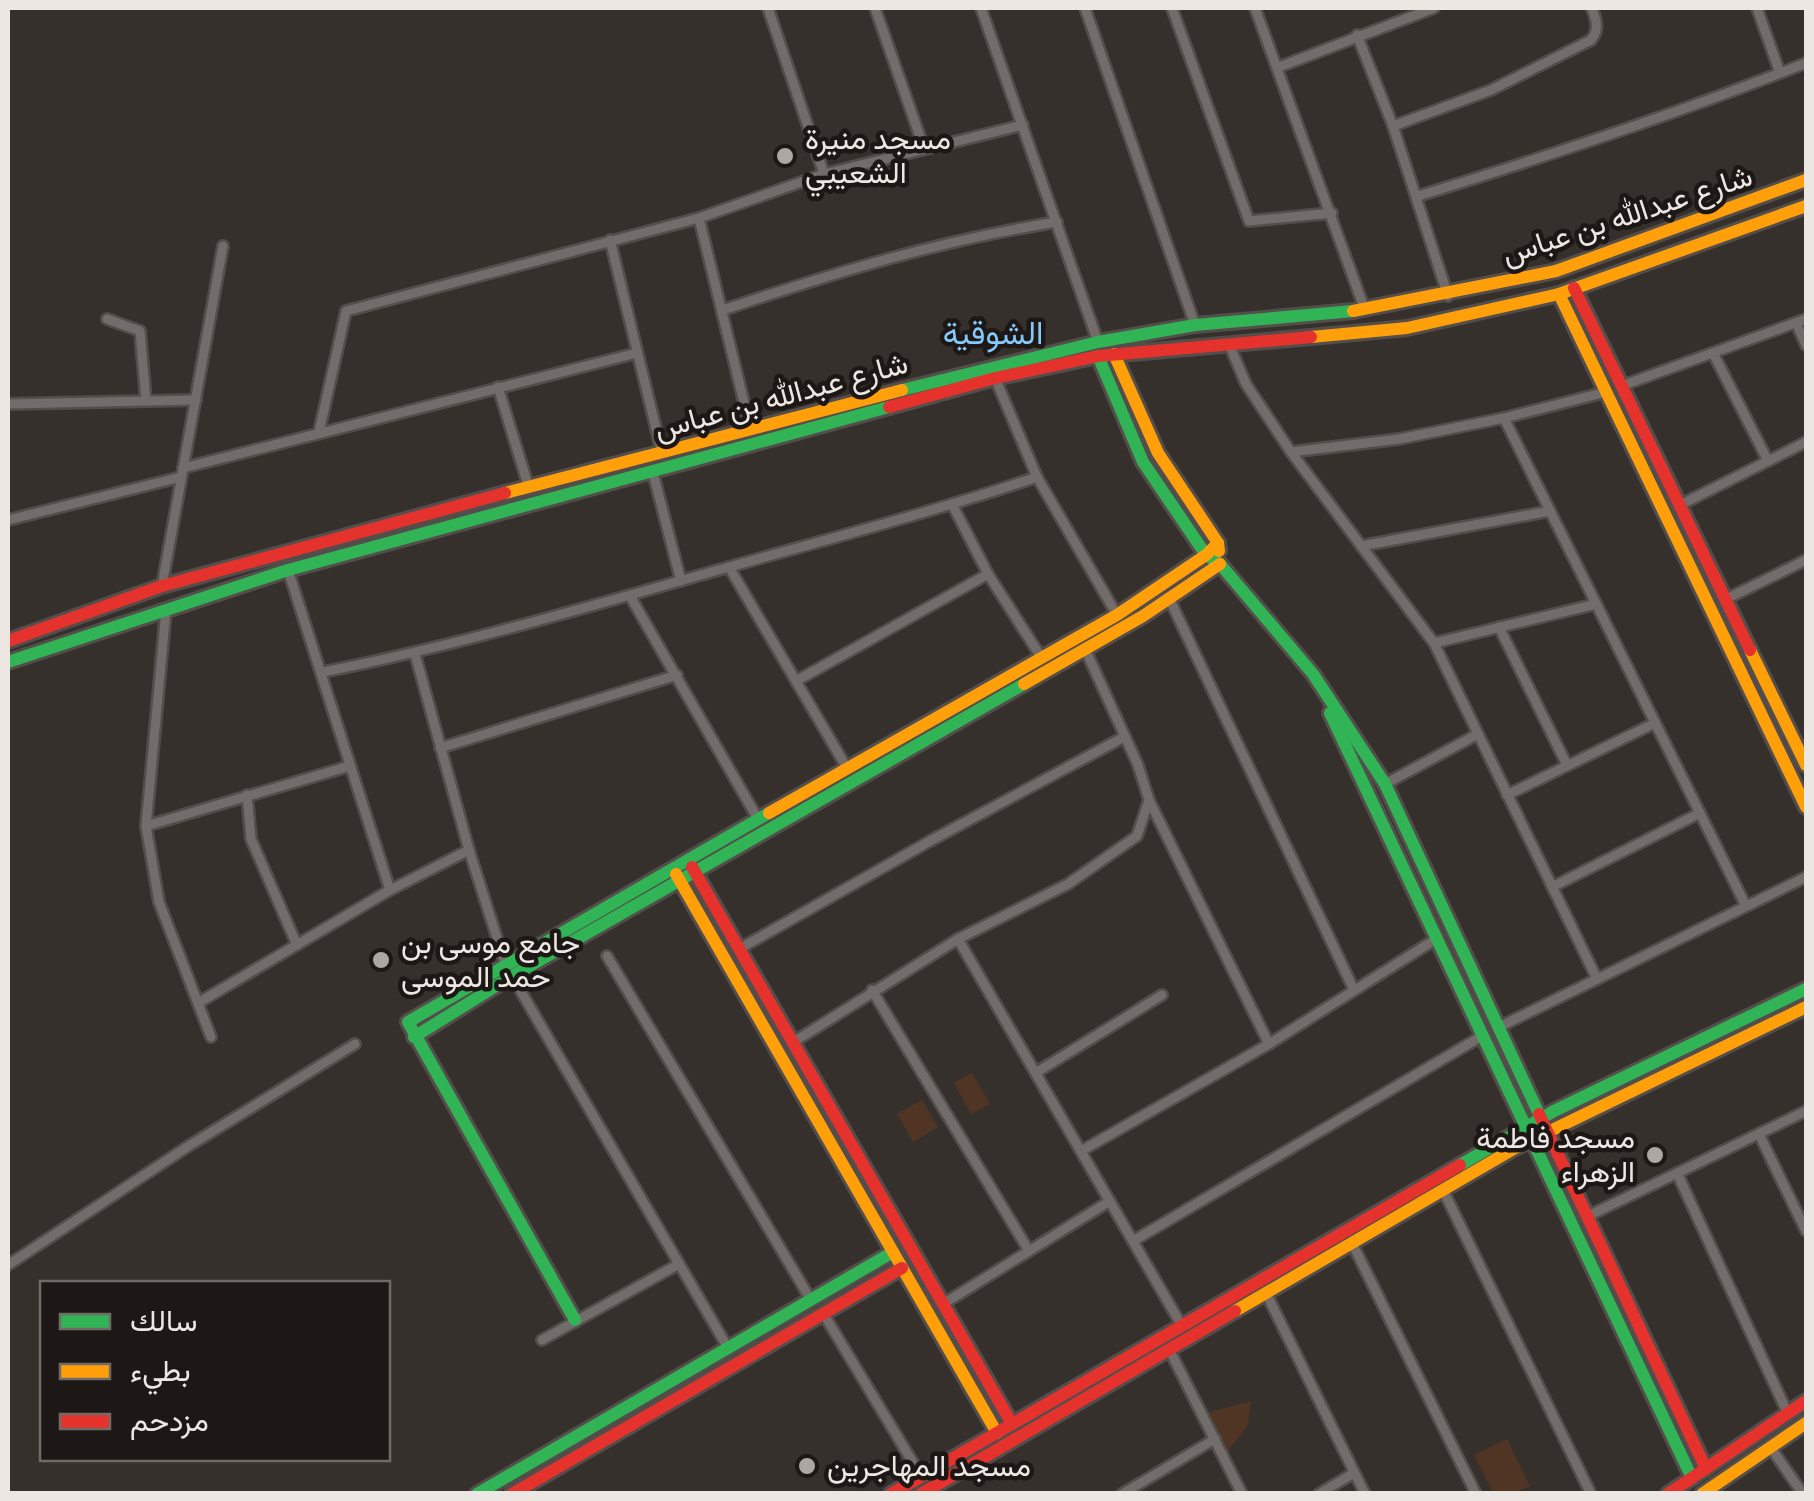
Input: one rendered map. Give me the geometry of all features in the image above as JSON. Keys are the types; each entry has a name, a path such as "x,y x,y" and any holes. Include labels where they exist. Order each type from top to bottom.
{"street":[{"path":"768,8 824,174"},
{"path":"874,8 924,148"},
{"path":"982,8 1098,349 1143,462 1206,556 1220,564 1312,674 1385,784 1706,1469"},
{"path":"1085,8 1195,325"},
{"path":"1172,8 1249,222 1332,213"},
{"path":"1255,8 1366,310"},
{"path":"1279,68 1434,8"},
{"path":"1393,126 1491,90 1591,40 1597,33 1592,8"},
{"path":"1757,8 1780,74"},
{"path":"1357,35 1418,196 1448,296"},
{"path":"1418,196 1550,155 1806,63"},
{"path":"319,432 346,311 699,218 824,174 1022,125"},
{"name":"شارع عبدالله بن عباس","path":"8,640 162,586 750,427 1195,325 1366,310 1556,271 1806,180"},
{"name":"شارع عبدالله بن عباس","path":"8,662 288,570 1098,349 1114,354 1406,328 1558,294 1806,206"},
{"path":"699,218 750,427"},
{"path":"723,310 873,262 987,233 1056,222"},
{"path":"610,240 662,453"},
{"path":"162,586 224,246"},
{"path":"1574,288 1806,765"},
{"path":"1558,294 1806,807"},
{"path":"107,319 140,331 146,401"},
{"path":"1621,386 1801,320 1806,345"},
{"path":"1228,343 1246,384 1291,452 1434,643 1596,979"},
{"path":"8,520 319,432 637,353"},
{"path":"1713,353 1768,462"},
{"path":"1114,354 1158,453 1218,543 1220,564"},
{"path":"994,378 1037,477 1117,615"},
{"path":"498,387 528,488"},
{"path":"1291,452 1399,439 1606,392"},
{"path":"8,404 196,400"},
{"path":"1504,418 1746,906"},
{"path":"1680,506 1806,442"},
{"path":"653,473 681,581"},
{"path":"322,672 415,654 630,596 953,506 1037,477"},
{"path":"953,506 988,574 1042,657"},
{"path":"1361,546 1550,511"},
{"path":"691,865 758,818 1117,615 1206,556 1218,543"},
{"path":"1726,599 1806,560"},
{"path":"575,1320 414,1037 508,970 1085,649 1220,564"},
{"path":"729,566 848,768"},
{"path":"288,570 390,890"},
{"path":"796,681 988,574"},
{"path":"630,596 758,818"},
{"path":"1169,598 1354,990"},
{"path":"1434,643 1596,604"},
{"path":"166,608 146,826 159,902 211,1037"},
{"path":"1499,628 1568,765"},
{"path":"1085,649 1138,765 1149,800 1268,1044"},
{"path":"415,654 469,850 508,970 728,1348"},
{"path":"1312,674 1689,1472"},
{"path":"440,748 677,675"},
{"path":"1507,795 1655,723"},
{"path":"1385,784 1478,734"},
{"path":"739,948 1124,737"},
{"path":"146,826 350,766"},
{"path":"247,795 251,839 298,945"},
{"path":"792,1043 958,940 1068,884 1137,836 1149,800"},
{"path":"1552,887 1700,813"},
{"path":"198,1004 390,890 469,850"},
{"path":"691,865 1012,1424"},
{"path":"676,874 997,1433"},
{"path":"1499,1027 1806,877"},
{"path":"1081,1151 1268,1044 1436,939"},
{"path":"958,940 1182,1326"},
{"path":"607,956 811,1300"},
{"path":"892,1494 1182,1326 1528,1134 1806,989"},
{"path":"872,990 1029,1251"},
{"path":"1037,1072 1162,995"},
{"path":"1545,1125 1806,1007"},
{"path":"1133,1241 1482,1036"},
{"path":"8,1265 187,1147 355,1044"},
{"path":"1588,1216 1806,1111"},
{"path":"921,1494 1443,1190 1528,1134"},
{"path":"1760,1134 1806,1231"},
{"path":"1676,1173 1788,1414"},
{"path":"1443,1190 1592,1494"},
{"path":"943,1304 1110,1202"},
{"path":"1352,1243 1476,1494"},
{"path":"477,1494 893,1252"},
{"path":"542,1340 679,1264"},
{"path":"512,1494 902,1268"},
{"path":"1266,1293 1364,1494"},
{"path":"823,1314 921,1476"},
{"path":"1169,1349 1242,1494"},
{"path":"1689,1472 1706,1469 1806,1401"},
{"path":"1702,1494 1806,1424"},
{"path":"1122,1494 1214,1439"},
{"path":"1771,1448 1803,1494"},
{"path":"1668,1494 1696,1464 1699,1453"},
{"path":"1319,1494 1354,1473"}],"shaded area":[{"path":"972,1073 990,1104 971,1114 954,1083"},
{"path":"922,1100 938,1127 913,1142 897,1114"},
{"path":"1251,1401 1248,1425 1228,1451 1209,1412"},
{"path":"1507,1439 1530,1486 1515,1493 1493,1493 1474,1455"}],"traffic: fast":[{"path":"902,390 1098,342 1195,325 1353,311"},
{"path":"1098,356 1143,462 1206,555 1220,564 1313,674 1385,784 1539,1114"},
{"path":"8,662 288,570 889,407"},
{"path":"414,1037 512,976 1024,684"},
{"path":"1330,713 1692,1478"},
{"path":"575,1320 408,1022 769,813"},
{"path":"1460,1165 1554,1111 1806,989"},
{"path":"477,1494 893,1252"}],"traffic: slow":[{"path":"1353,311 1556,271 1806,180"},
{"path":"1311,337 1407,328 1559,294 1806,206"},
{"path":"1559,294 1806,807"},
{"path":"1114,354 1158,453 1218,543 1219,551"},
{"path":"505,493 902,390"},
{"path":"769,813 1117,615 1218,543"},
{"path":"1024,684 1143,616 1220,564"},
{"path":"1750,650 1806,765"},
{"path":"676,874 997,1433"},
{"path":"1235,1311 1515,1148 1806,1007"},
{"path":"1702,1494 1806,1423"}],"traffic: jam":[{"path":"1574,288 1750,650"},
{"path":"889,407 995,378 1098,356 1311,337"},
{"path":"8,641 162,586 505,493"},
{"path":"692,867 1012,1424"},
{"path":"1539,1114 1706,1469"},
{"path":"891,1494 1460,1165"},
{"path":"512,1494 902,1268"},
{"path":"921,1494 1235,1311"},
{"path":"1668,1494 1806,1401"}],"place":[{"name":"مسجد منيرة الشعيبي","path":"785,156"},
{"name":"جامع موسى بن حمد الموسى","path":"381,960"},
{"name":"مسجد فاطمة الزهراء","path":"1655,1155"},
{"name":"مسجد المهاجرين","path":"807,1466"}],"district":[{"name":"الشوقية","path":"993,333"}]}
